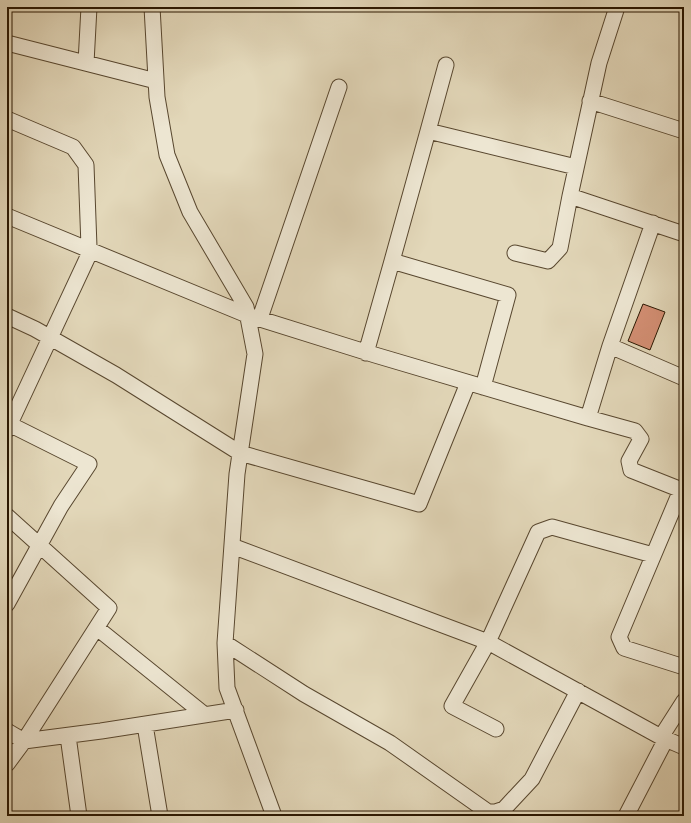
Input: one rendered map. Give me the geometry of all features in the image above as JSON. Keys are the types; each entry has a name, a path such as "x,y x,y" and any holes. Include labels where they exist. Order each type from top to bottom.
{"street":[{"path":"86,63 89,7"},
{"path":"152,7 157,97 166,155 190,212 246,307 254,317"},
{"path":"515,253 548,261 560,248 590,101 599,63 617,7"},
{"path":"7,43 156,81"},
{"path":"366,352 446,65"},
{"path":"274,816 227,688 225,644 237,474 255,354 254,317 339,87"},
{"path":"590,101 684,132"},
{"path":"7,119 73,147 86,165 91,250 8,426 89,464 61,506 7,604"},
{"path":"428,131 576,167"},
{"path":"570,196 684,234"},
{"path":"7,216 254,317 468,383 636,431 641,439 628,461 630,470 682,491 653,555 619,637 624,648 684,667"},
{"path":"588,418 610,346 653,223"},
{"path":"392,261 508,295 483,387"},
{"path":"7,316 116,375 240,453 419,504 468,383"},
{"path":"610,346 684,378"},
{"path":"7,516 109,608 24,741 7,764"},
{"path":"496,728 452,706 488,642 538,532 552,527 653,555"},
{"path":"232,546 488,642 664,738 684,747"},
{"path":"97,628 205,715"},
{"path":"225,644 304,694 390,743 488,812 495,812 504,809 532,779 578,691"},
{"path":"626,816 684,701"},
{"path":"7,731 24,741 68,736 236,710"},
{"path":"145,724 160,816"},
{"path":"68,736 79,816"}],"building":[{"path":"643,304 665,312 650,350 628,341"}]}
